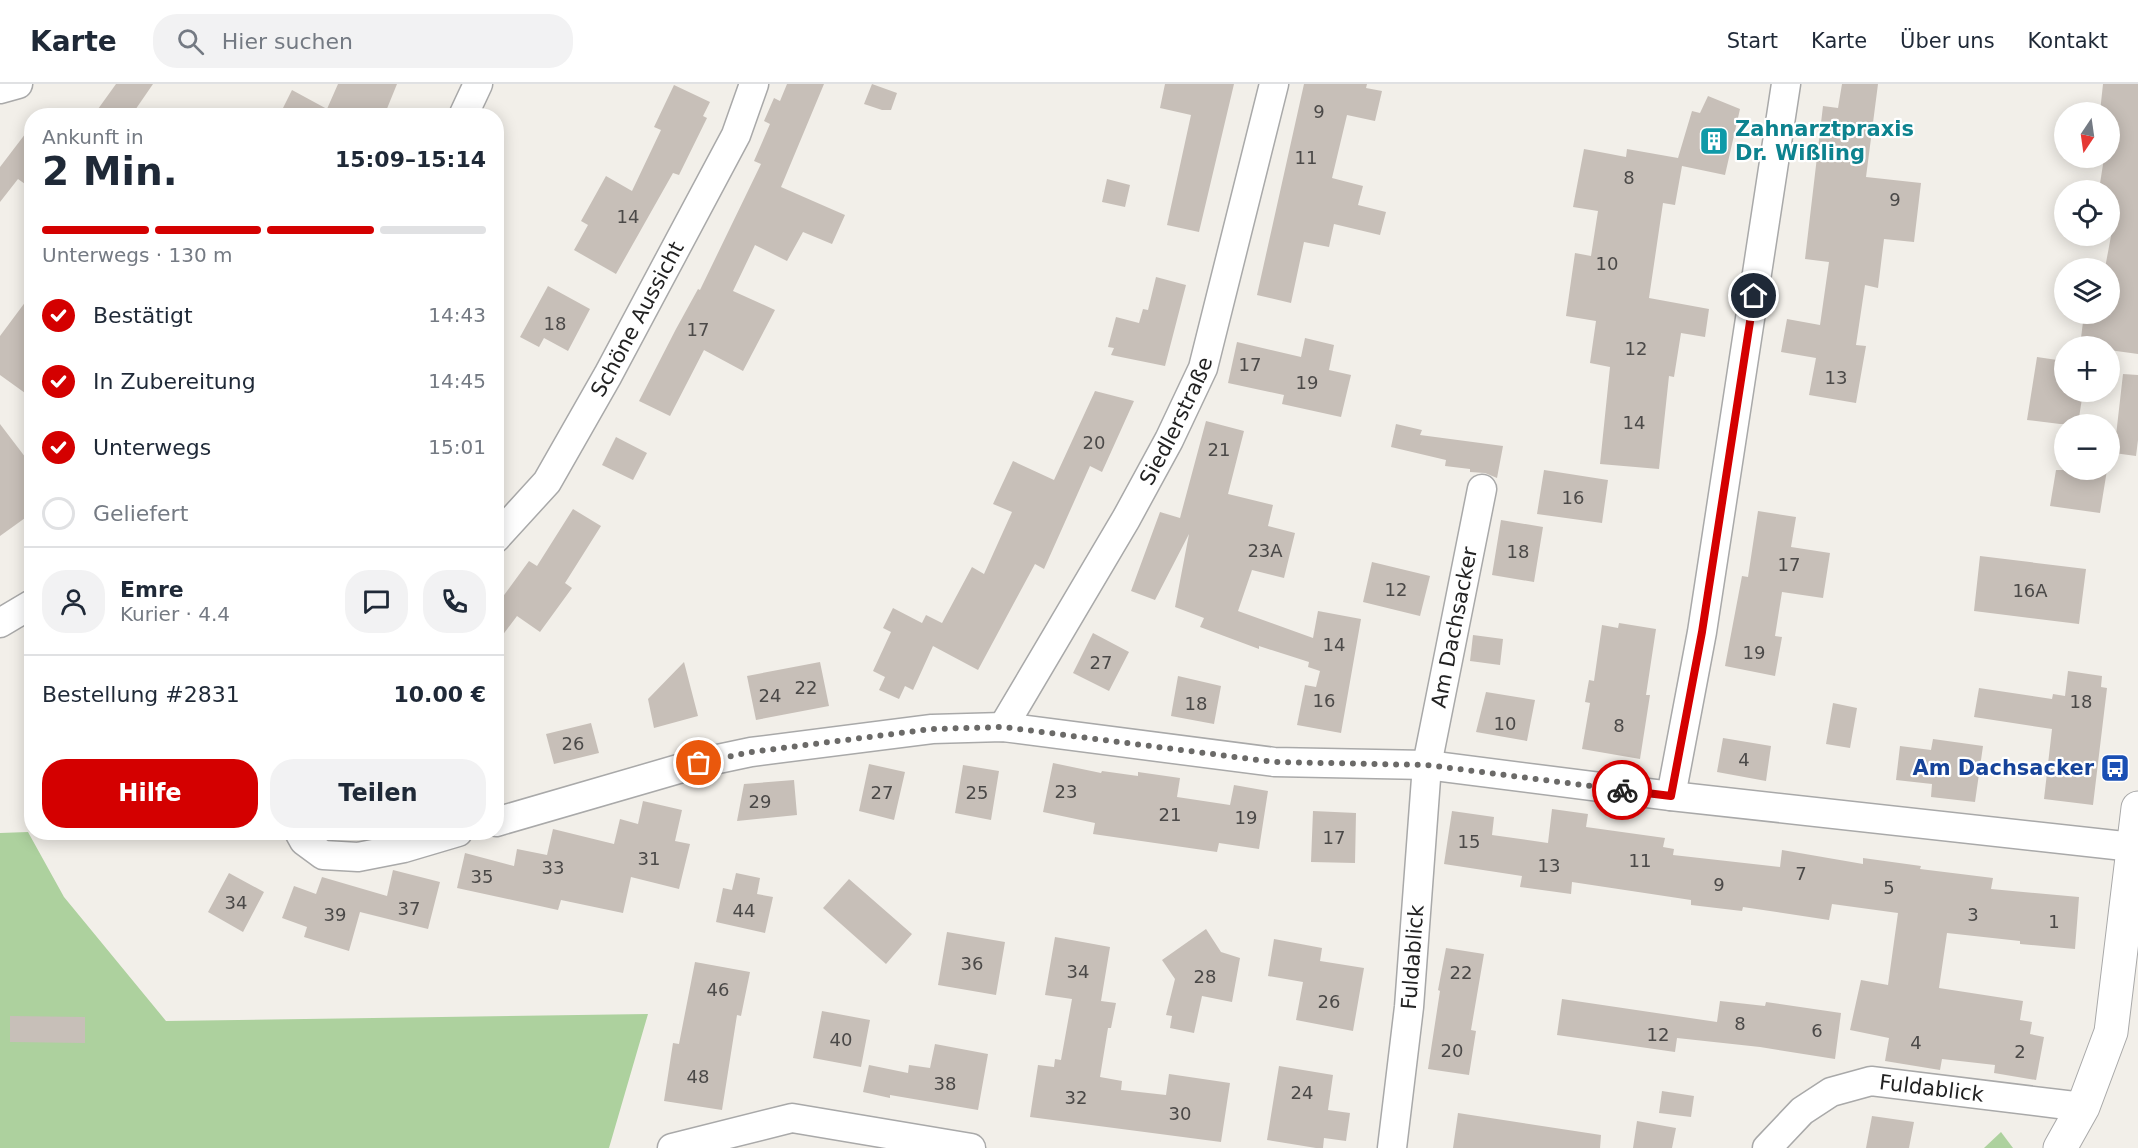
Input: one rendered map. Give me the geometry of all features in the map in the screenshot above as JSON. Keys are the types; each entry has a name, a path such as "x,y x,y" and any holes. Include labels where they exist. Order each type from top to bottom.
{"street":[{"path":"0,89 18,84"},
{"path":"467,108 478,84"},
{"name":"Schöne Aussicht","path":"504,529 547,482 608,375 736,135 754,84"},
{"name":"Siedlerstraße","path":"1003,727 1126,519 1203,368 1274,84"},
{"path":"1671,796 1702,632 1786,84"},
{"name":"Am Dachsacker","path":"1427,765 1482,489"},
{"path":"0,623 24,609"},
{"path":"504,820 699,763 751,752 932,729 1003,727 1274,762 1427,765 1671,796 2133,847"},
{"name":"Fuldablick","path":"1392,1148 1409,1007 1427,765"},
{"path":"2060,1148 2083,1107 2111,1032 2138,808"},
{"path":"303,840 323,855 358,857 432,840"},
{"name":"Fuldablick","path":"1767,1148 1802,1111 1832,1092 1871,1081 2083,1107"},
{"path":"672,1148 792,1118 971,1148"}],"green space":[{"path":"24,832 24,840 32,840 64,897 166,1021 648,1014 609,1148 0,1148 0,833"},
{"path":"2001,1132 2013,1148 1984,1148"}],"building":[{"path":"116,84 153,84 136,108 99,108"},
{"path":"338,84 397,84 387,108 327,108"},
{"path":"787,84 824,84 781,187 845,215 832,244 803,232 787,261 755,245 733,291 775,310 743,371 704,350 670,416 639,401 676,329 698,289 700,290 761,164 754,161 770,124 764,121 774,98 780,101"},
{"path":"872,84 897,93 891,110 882,110 864,104"},
{"path":"1165,84 1234,84 1199,232 1167,225 1191,115 1160,108"},
{"path":"1304,84 1367,84 1366,88 1382,91 1375,121 1347,115 1332,178 1363,186 1358,205 1386,212 1380,235 1334,224 1329,247 1304,242 1291,303 1257,295"},
{"path":"1842,84 1878,84 1866,177 1921,183 1914,242 1884,239 1878,288 1865,285 1856,345 1866,346 1856,403 1809,395 1816,358 1781,352 1787,319 1820,325 1829,262 1805,259 1823,106 1838,108"},
{"path":"2103,84 2138,84 2138,354 2120,352 2120,336 2081,336 2083,324 2120,324 2120,258 2107,258 2109,246 2120,246 2120,180 2101,180 2102,168 2120,168 2120,102 2101,102"},
{"path":"674,85 710,102 703,116 707,118 679,175 673,173 616,274 574,250 588,225 581,221 606,176 632,191 661,130 654,127"},
{"path":"292,90 325,108 283,108"},
{"path":"1708,96 1740,109 1725,175 1682,166 1675,205 1663,203 1649,298 1709,309 1705,337 1681,333 1674,377 1669,376 1659,469 1600,464 1610,367 1590,363 1596,321 1566,316 1575,253 1591,256 1598,211 1573,207 1584,149 1626,157 1627,149 1678,158 1692,111 1700,113"},
{"path":"24,136 24,183 18,179 0,202 0,167"},
{"path":"1107,179 1130,185 1125,207 1102,202"},
{"path":"1156,277 1186,285 1165,366 1111,355 1114,348 1108,347 1116,317 1139,323 1143,309 1148,310"},
{"path":"548,286 590,309 568,351 544,338 539,347 520,337"},
{"path":"24,304 24,392 0,375 0,336"},
{"path":"1305,338 1334,345 1329,370 1351,375 1341,417 1282,404 1284,395 1228,383 1237,342 1301,357"},
{"path":"2037,357 2054,360 2054,402 2081,402 2080,414 2054,414 2054,423 2027,420"},
{"path":"2123,374 2138,375 2136,456 2120,454 2120,400"},
{"path":"1095,391 1134,401 1102,472 1090,466 1044,569 1035,564 978,670 933,646 913,690 905,686 899,699 879,690 885,677 873,671 891,632 883,628 893,608 922,623 926,615 942,623 972,567 984,574 1012,512 993,504 1013,461 1054,480"},
{"path":"1206,421 1244,431 1228,494 1273,505 1268,526 1295,533 1284,578 1252,570 1238,611 1313,638 1318,611 1361,619 1341,733 1297,725 1305,685 1316,687 1320,671 1308,667 1309,662 1259,646 1259,649 1200,627 1204,618 1175,607 1189,534 1155,600 1131,591 1160,512 1180,518"},
{"path":"0,424 24,456 24,519 0,536"},
{"path":"1396,424 1422,430 1420,435 1503,446 1497,478 1485,473 1470,472 1470,469 1445,466 1446,460 1391,447"},
{"path":"616,437 647,453 633,480 602,465"},
{"path":"1544,470 1608,480 1602,523 1537,514"},
{"path":"2054,480 2105,480 2100,513 2050,506"},
{"path":"573,509 601,526 565,583 572,588 540,632 517,616 504,633 504,595 529,561 537,566"},
{"path":"1758,511 1796,517 1791,547 1830,553 1823,598 1782,592 1775,636 1782,637 1775,676 1725,666 1742,576 1748,577"},
{"path":"1501,520 1543,527 1534,582 1492,575"},
{"path":"1980,556 2086,569 2079,624 1974,611"},
{"path":"1372,562 1430,576 1420,616 1363,602"},
{"path":"1619,623 1656,629 1646,695 1650,695 1640,759 1582,749 1590,703 1585,702 1589,680 1594,681 1602,625 1618,628"},
{"path":"1093,633 1129,652 1109,691 1073,673"},
{"path":"1473,635 1503,639 1500,665 1470,661"},
{"path":"684,662 698,716 654,728 648,699"},
{"path":"820,662 829,706 756,720 747,676"},
{"path":"2068,671 2102,676 2101,687 2107,688 2093,805 2044,799 2052,729 1974,717 1979,688 2052,699 2053,694 2065,696"},
{"path":"1178,676 1221,686 1214,724 1171,716"},
{"path":"1486,692 1535,700 1527,741 1476,732"},
{"path":"1833,703 1857,708 1850,748 1826,744"},
{"path":"591,723 599,753 554,764 546,734"},
{"path":"1723,738 1771,746 1766,781 1717,772"},
{"path":"1933,739 1983,746 1975,802 1931,797 1932,784 1896,780 1900,746 1931,750"},
{"path":"1053,763 1101,773 1102,771 1138,776 1138,772 1180,778 1177,797 1230,805 1234,785 1268,791 1259,849 1219,843 1217,852 1093,834 1095,823 1043,812"},
{"path":"869,764 905,772 894,820 859,811"},
{"path":"963,765 999,771 991,820 955,813"},
{"path":"794,780 797,815 737,821 744,784"},
{"path":"643,801 682,810 675,841 690,844 679,889 631,877 623,913 561,900 558,910 457,888 465,853 514,866 517,849 547,855 553,829 614,844 620,819 638,824"},
{"path":"1552,809 1588,814 1586,827 1665,838 1663,847 1674,849 1673,855 1780,867 1782,850 1863,864 1863,858 1921,866 1920,869 1993,878 1991,889 2079,897 2075,949 2020,944 2020,941 1947,933 1939,988 2023,1001 2020,1020 2032,1022 2030,1034 2044,1037 2036,1080 1994,1073 1995,1065 1942,1059 1940,1070 1885,1061 1889,1038 1850,1030 1861,980 1888,985 1898,913 1832,904 1829,920 1743,907 1742,911 1691,905 1691,900 1572,882 1571,894 1520,887 1522,876 1444,864 1452,811 1494,817 1492,835 1548,843"},
{"path":"1313,811 1356,813 1355,863 1311,862"},
{"path":"393,870 440,882 428,929 360,912 349,951 304,937 307,927 282,918 294,886 316,894 322,877 387,896"},
{"path":"229,873 264,892 243,932 208,912"},
{"path":"736,873 760,878 757,894 773,897 765,933 716,922 723,888 732,890"},
{"path":"849,879 912,934 886,964 823,908"},
{"path":"1206,929 1221,952 1240,958 1232,1002 1202,996 1194,1033 1170,1028 1172,1016 1166,1015 1175,979 1162,960"},
{"path":"947,932 1005,942 996,995 938,985"},
{"path":"1055,937 1110,947 1101,1001 1116,1003 1111,1028 1108,1028 1100,1077 1122,1081 1121,1090 1166,1095 1169,1074 1230,1083 1221,1142 1030,1117 1038,1065 1054,1067 1055,1059 1061,1060 1072,999 1045,995"},
{"path":"1274,939 1322,948 1320,961 1364,968 1353,1031 1296,1020 1303,982 1268,976"},
{"path":"1446,948 1484,954 1471,1030 1476,1031 1469,1075 1428,1069"},
{"path":"695,962 750,972 741,1016 737,1015 722,1110 664,1101 673,1043 679,1044"},
{"path":"1562,999 1717,1022 1720,1001 1765,1006 1766,1002 1841,1013 1835,1059 1760,1047 1677,1038 1675,1052 1557,1035"},
{"path":"822,1011 870,1020 861,1067 813,1058"},
{"path":"10,1016 85,1017 85,1043 10,1042"},
{"path":"935,1044 988,1054 978,1110 863,1092 869,1065 908,1073 909,1065 930,1068"},
{"path":"1279,1066 1333,1075 1328,1110 1350,1113 1346,1141 1324,1138 1323,1148 1316,1148 1267,1140"},
{"path":"1662,1091 1694,1096 1691,1117 1659,1113"},
{"path":"1458,1113 1601,1135 1600,1148 1453,1148"},
{"path":"1872,1116 1914,1122 1909,1148 1866,1148"},
{"path":"1637,1121 1676,1128 1672,1148 1633,1148"}],"way so far":[{"path":"699,763 751,752 932,729 1003,727 1274,762 1427,765 1622,790"}],"place":[{"name":"Zahnarztpraxis Dr. Wißling","path":"1714,141"},
{"name":"Am Dachsacker","path":"2115,768"}],"route":[{"path":"1622,790 1671,796 1702,632 1754,296"}]}
